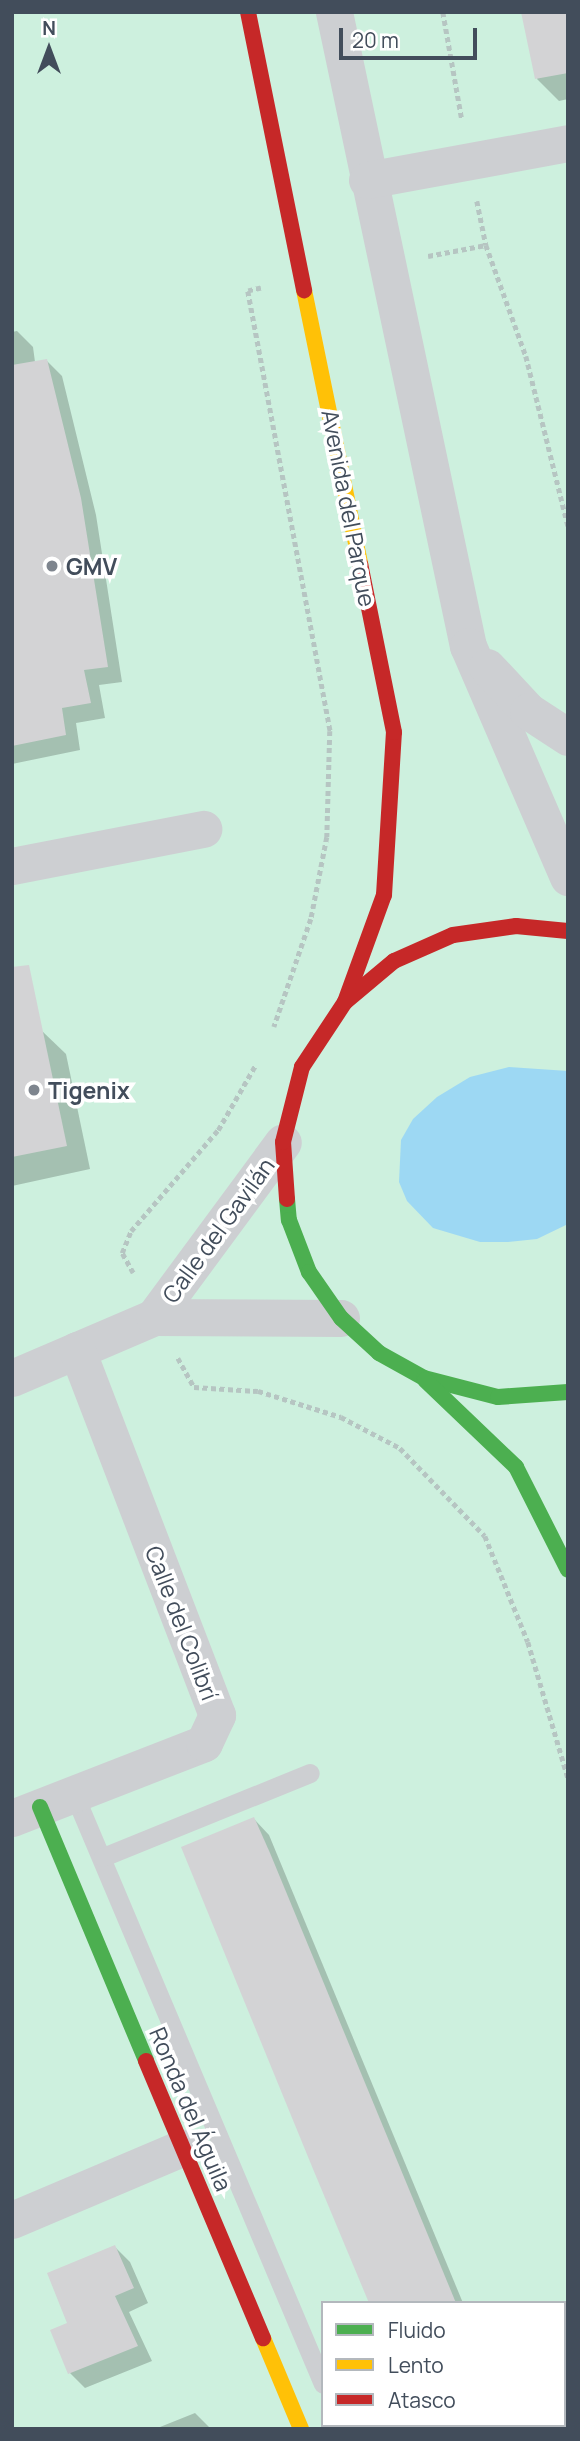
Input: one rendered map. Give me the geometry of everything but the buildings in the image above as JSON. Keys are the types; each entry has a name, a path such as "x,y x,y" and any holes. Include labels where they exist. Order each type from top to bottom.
{"street":[{"name":"Avenida del Parque","path":"248,12 394,732 384,895 345,1002"},
{"path":"334,12 367,180 468,646 568,877"},
{"path":"367,180 470,164 568,143"},
{"path":"468,646 528,711 568,737"},
{"path":"12,866 203,829"},
{"path":"568,931 516,926 453,935 394,961 345,1002 302,1067 283,1142 289,1220 309,1272 341,1318 379,1353 424,1378 498,1398 568,1392"},
{"name":"Calle del Gavilán","path":"154,1317 283,1142"},
{"name":"Calle del Gavilán","path":"12,1378 154,1317 341,1318"},
{"name":"Calle del Colibrí","path":"26,1812 204,1743 217,1715 77,1350"},
{"path":"424,1378 516,1467 568,1570"},
{"name":"Ronda del Águila","path":"26,1812 182,2148 301,2429"},
{"path":"12,2220 182,2148"}],"lane":[{"path":"103,1857 310,1773"},
{"path":"74,1794 103,1857 321,2379"}],"path":[{"path":"443,12 485,245 526,356 568,526"},
{"path":"385,265 485,245"},
{"path":"269,1041 317,892 327,837 330,731 248,291 303,280"},
{"path":"256,1063 218,1130 131,1231 122,1253 154,1317 194,1387 258,1391 341,1417 400,1448 485,1536 528,1642 568,1779"}],"green space":[{"path":"12,12 568,12 568,2429 12,2429"}],"water":[{"path":"509,1067 568,1071 568,1224 537,1239 508,1242 480,1242 433,1228 407,1201 399,1182 401,1140 413,1119 437,1097 470,1077"}],"traffic: fast":[{"path":"287,1199 289,1220 309,1272 341,1318 379,1353 424,1378 498,1397 568,1392"},
{"path":"425,1380 516,1467 568,1570"},
{"path":"40,1807 146,2061"}],"traffic: slow":[{"path":"304,290 360,564"},
{"path":"263,2338 301,2429"}],"traffic: jam":[{"path":"248,12 304,290"},
{"path":"345,1002 384,895 394,732 360,564"},
{"path":"287,1199 283,1142 302,1067 345,1002 394,961 453,935 516,926 568,931"},
{"path":"146,2061 263,2338"}],"place":[{"name":"GMV","path":"52,566"},
{"name":"Tigenix","path":"34,1090"}]}
